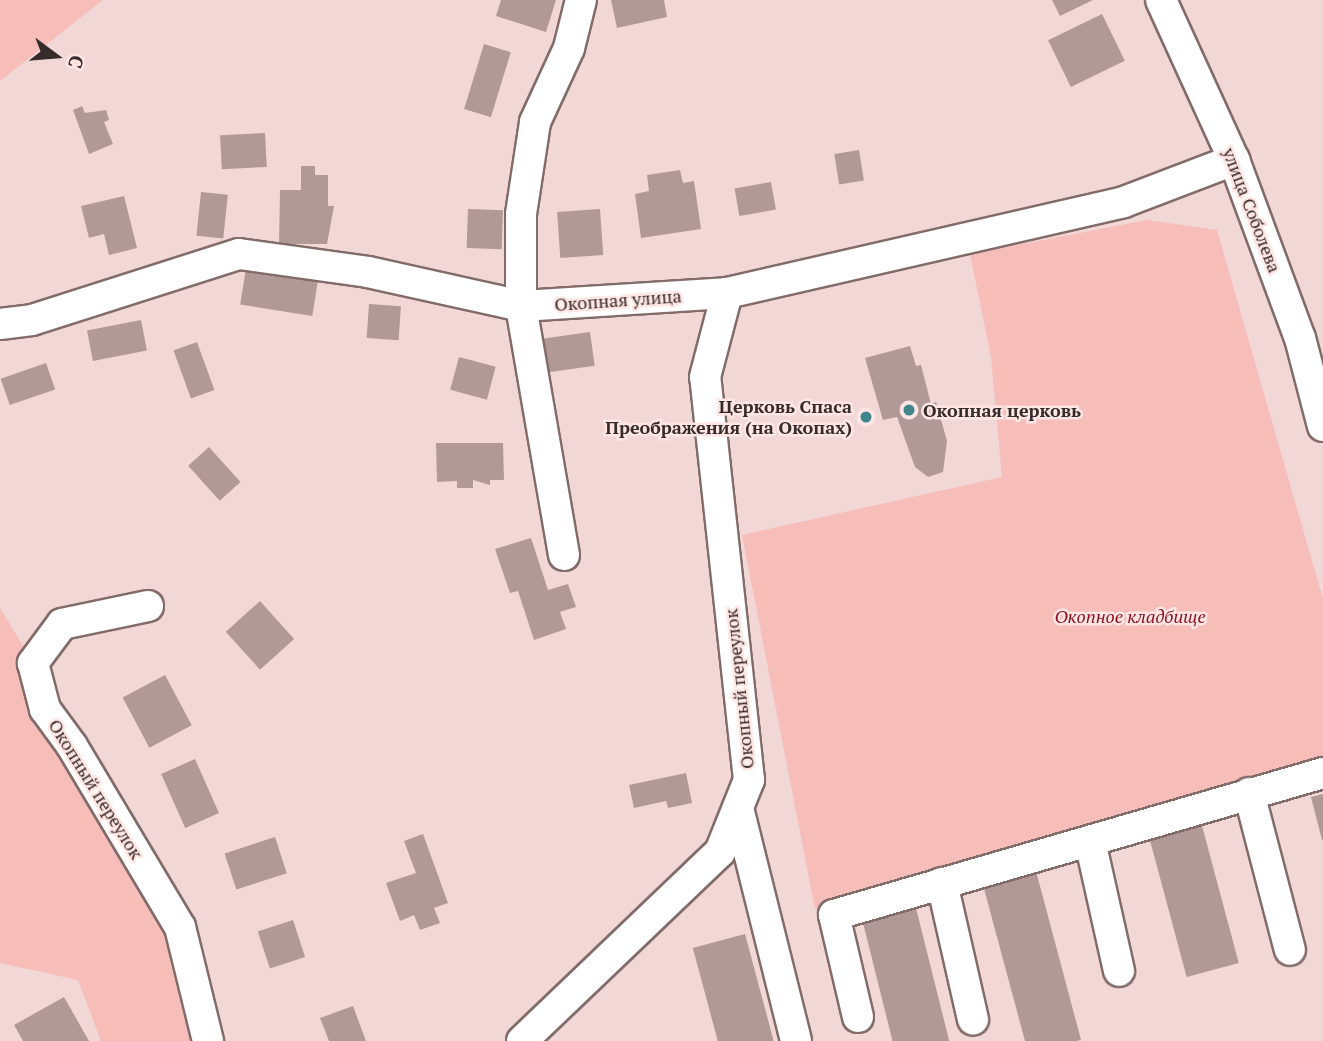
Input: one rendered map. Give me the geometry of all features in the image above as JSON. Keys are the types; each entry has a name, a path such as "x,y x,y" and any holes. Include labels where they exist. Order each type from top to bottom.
{"street":[{"path":"564,555 521,306 521,214 535,122 569,48 581,0"},
{"name":"улица Соболева","path":"1161,0 1311,336 1323,426"},
{"name":"Окопная улица","path":"0,324 32,320 239,254 368,272 521,306 727,293 1124,202 1234,160"},
{"name":"Окопный переулок","path":"522,1041 720,852 749,780 705,377 727,293"},
{"name":"Окопный переулок","path":"148,606 62,624 33,663 45,709 72,746 180,927 208,1041"},
{"path":"858,1017 834,915 1323,773"},
{"path":"1249,793 1290,950"},
{"path":"738,808 796,1041"},
{"path":"1090,841 1119,971"},
{"path":"942,883 973,1020"}],"green space":[{"path":"0,0 103,0 0,81"},
{"name":"Окопное кладбище","path":"1147,220 1217,230 1323,599 1323,756 815,909 742,535 1002,477 991,357 970,254"},
{"path":"0,608 198,928 214,1041 101,1041 78,980 0,963"}],"building":[{"path":"501,0 556,0 546,32 496,16"},
{"path":"611,0 664,0 667,17 617,28"},
{"path":"1052,0 1093,0 1060,16"},
{"path":"1102,14 1125,61 1071,87 1048,40"},
{"path":"484,44 511,52 491,117 464,109"},
{"path":"82,106 85,113 106,110 109,120 104,122 113,144 89,154 73,110"},
{"path":"265,133 267,167 222,169 220,135"},
{"path":"859,150 864,181 839,185 834,154"},
{"path":"301,166 315,166 315,175 328,175 328,206 334,206 327,244 279,244 280,190 301,190"},
{"path":"680,170 683,183 694,181 701,229 641,238 635,194 649,191 647,175"},
{"path":"771,182 776,210 739,216 735,188"},
{"path":"201,192 228,195 223,239 196,236"},
{"path":"124,196 137,248 109,255 104,234 89,238 81,206"},
{"path":"468,209 503,210 502,249 467,248"},
{"path":"600,209 603,255 560,258 557,212"},
{"path":"246,268 318,279 312,316 240,305"},
{"path":"369,304 401,306 399,340 367,338"},
{"path":"141,320 147,350 93,361 87,330"},
{"path":"590,332 595,366 543,373 539,339"},
{"path":"197,342 214,390 191,398 174,351"},
{"name":"Окопная церковь","path":"910,346 916,366 921,365 931,404 936,402 947,441 943,472 928,477 915,467 897,417 883,420 865,358"},
{"path":"459,357 496,367 487,400 450,390"},
{"path":"46,363 55,389 10,405 1,379"},
{"path":"436,443 503,443 504,480 490,480 490,485 473,480 473,488 457,488 457,481 437,482"},
{"path":"209,447 240,482 220,501 188,466"},
{"path":"531,538 548,590 568,584 576,607 560,612 566,629 534,640 518,591 510,593 495,549"},
{"path":"260,601 294,639 260,670 226,632"},
{"path":"165,675 192,725 149,748 123,698"},
{"path":"195,759 219,813 185,828 161,774"},
{"path":"686,773 692,803 668,808 666,801 634,808 629,785"},
{"path":"1323,794 1323,840 1322,840 1311,797"},
{"path":"1201,822 1239,963 1187,977 1149,836"},
{"path":"423,834 448,903 434,908 440,923 420,930 414,915 400,921 386,883 416,873 404,841"},
{"path":"275,837 287,873 236,890 225,853"},
{"path":"1036,871 1081,1040 1025,1041 983,885"},
{"path":"915,904 949,1041 892,1041 862,917"},
{"path":"293,920 305,957 270,969 258,931"},
{"path":"745,934 774,1041 718,1041 693,948"},
{"path":"64,997 89,1041 23,1041 14,1025"},
{"path":"353,1006 366,1041 329,1041 320,1018"}],"place":[{"name":"Окопная церковь","path":"909,410"},
{"name":"Церковь Спаса Преображения (на Окопах)","path":"866,417"}]}
